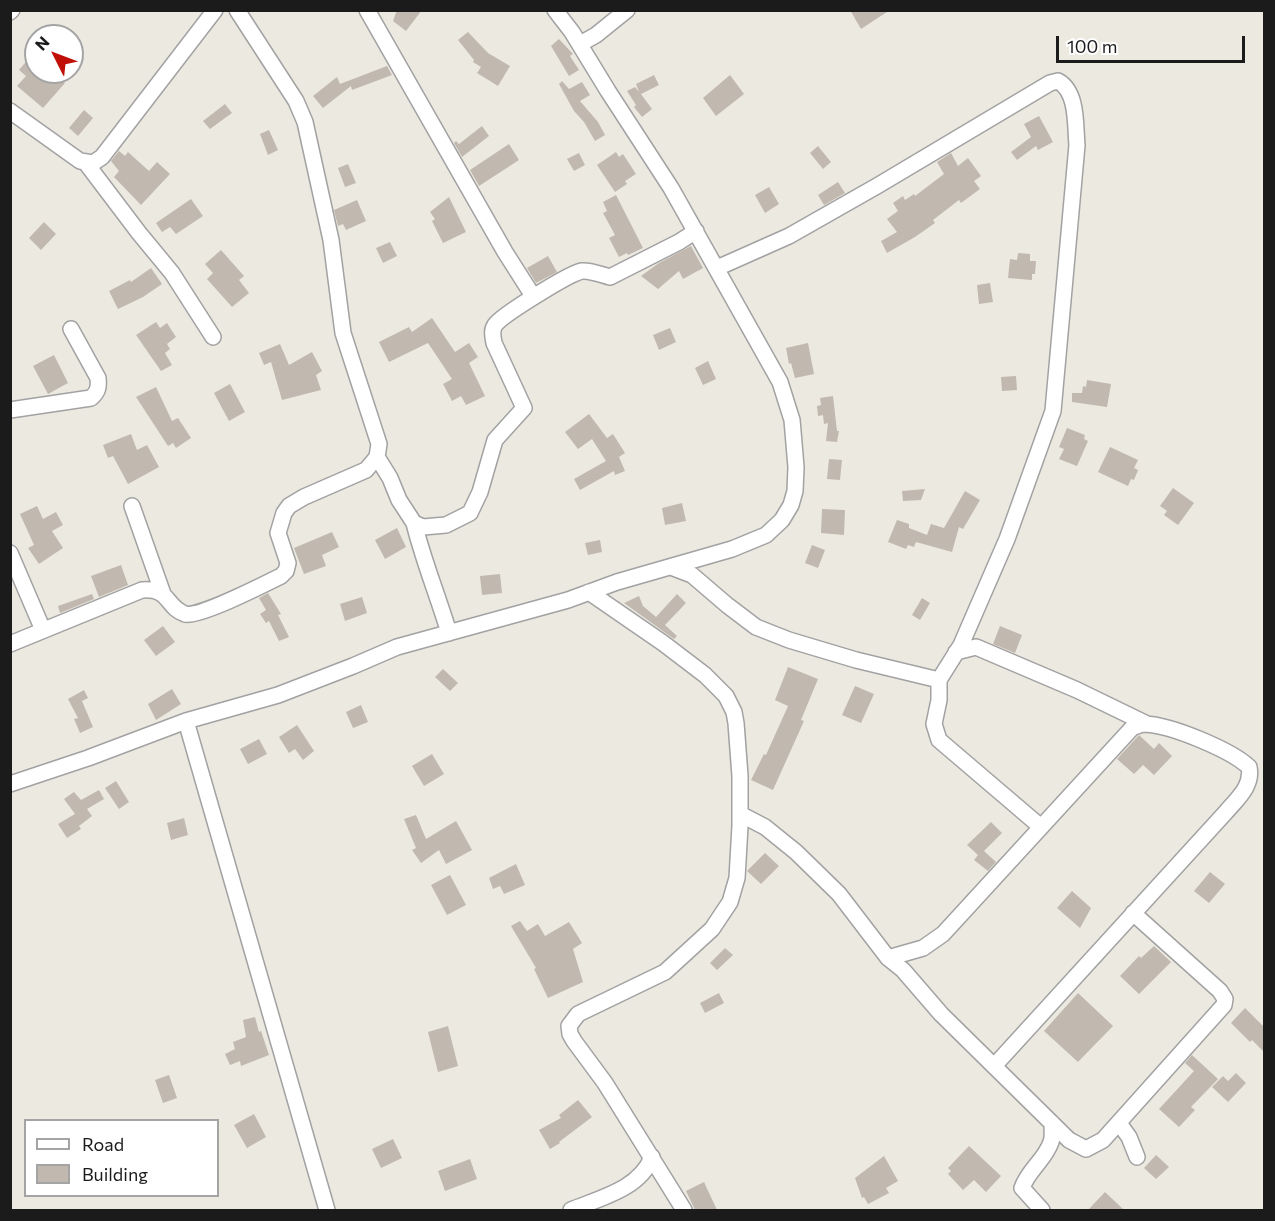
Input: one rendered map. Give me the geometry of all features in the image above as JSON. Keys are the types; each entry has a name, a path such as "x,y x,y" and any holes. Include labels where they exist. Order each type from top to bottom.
{"street":[{"path":"10,111 80,161 93,162 102,157 215,10"},
{"path":"10,644 142,590 153,589 163,594 176,608 190,615 205,611 281,576 286,571 288,563 278,533 284,513 289,506 366,470 377,457 379,444 343,333 331,240 305,122 296,100 237,10"},
{"path":"367,10 532,296"},
{"path":"10,784 88,758 186,721 278,695 397,647 557,603 732,549 766,535 782,520 791,505 795,491 795,440 788,402 780,382 671,188 580,44 555,10"},
{"path":"580,44 596,35 627,10"},
{"path":"717,268 799,230 1050,82 1058,81 1068,89 1073,108 1077,145 1053,411 1007,539 961,645 939,680 939,700 934,724 939,740 1041,827"},
{"path":"86,163 139,234 172,273 213,337"},
{"path":"414,523 423,527 446,525 470,513 480,492 495,440 524,408 494,343 493,327 501,318 532,296 583,270 610,277 696,231"},
{"path":"10,410 91,398 96,394 99,386 98,378 71,329"},
{"path":"377,457 390,478 399,500 414,523 422,557 449,633"},
{"path":"132,506 163,594"},
{"path":"10,553 44,630"},
{"path":"671,567 692,575 726,605 756,627 789,640 856,660 939,680"},
{"path":"589,592 705,675 726,696 734,712 736,723 740,814 737,878 730,902 712,928 665,972 584,1009 569,1026 573,1041 605,1083 684,1210"},
{"path":"956,652 976,647 1077,690 1147,724 1186,734 1218,748 1264,775"},
{"path":"186,721 327,1210"},
{"path":"888,958 923,948 943,934 1132,728 1147,724"},
{"path":"995,1065 1245,788 1250,775 1249,767"},
{"path":"740,814 765,827 796,852 839,894 888,958 903,970 941,1014 1052,1123 1077,1146 1086,1149 1103,1140 1224,1005 1225,999 1220,992 1133,913"},
{"path":"1042,1210 1022,1188 1026,1176 1042,1159 1052,1141 1052,1123"},
{"path":"1119,1123 1129,1137 1137,1157"},
{"path":"571,1210 624,1188 641,1177 649,1167 652,1157"}],"building":[{"path":"397,10 422,10 406,31 393,21"},
{"path":"850,10 890,10 861,29"},
{"path":"468,32 488,53 510,66 498,86 477,73 481,67 473,62 474,60 458,40"},
{"path":"559,39 573,54 570,56 579,70 569,76 551,46"},
{"path":"24,64 24,74 19,70"},
{"path":"387,66 392,75 352,90 351,86 323,108 313,96 337,77 340,84"},
{"path":"654,75 659,85 641,94 652,109 642,117 634,107 636,105 627,91 635,87 639,92 636,84"},
{"path":"730,75 744,94 716,116 703,98"},
{"path":"24,78 24,84 64,84 43,108 17,86"},
{"path":"562,81 569,89 582,82 590,95 580,101 598,122 605,135 595,141 559,84"},
{"path":"225,104 232,113 210,129 203,121"},
{"path":"84,110 93,118 78,136 69,128"},
{"path":"1039,116 1053,142 1038,150 1036,146 1017,160 1011,152 1031,137 1024,124"},
{"path":"482,126 489,136 462,157 454,143 456,141 459,144"},
{"path":"269,130 278,150 268,155 260,134"},
{"path":"509,144 519,160 479,186 470,170"},
{"path":"818,146 831,162 823,169 810,153"},
{"path":"119,151 125,156 128,152 149,171 157,162 170,174 141,205 114,177 119,171 111,161"},
{"path":"616,152 619,157 623,154 636,174 625,181 627,184 615,192 597,165"},
{"path":"579,153 585,165 574,171 567,159"},
{"path":"951,153 958,166 968,158 981,176 974,181 980,189 961,203 959,200 933,220 935,223 887,253 881,241 897,232 887,219 898,211 893,203 903,196 905,200 914,194 915,196 944,174 937,162"},
{"path":"348,164 356,183 345,187 338,168"},
{"path":"838,182 845,193 824,205 818,195"},
{"path":"769,187 779,204 765,213 755,195"},
{"path":"616,195 643,248 619,257 609,238 615,235 603,213 607,211 603,202"},
{"path":"449,197 466,232 443,243 432,221 435,219 430,212"},
{"path":"191,199 203,216 176,234 170,227 162,232 156,223"},
{"path":"357,200 366,221 346,230 343,224 338,226 334,210"},
{"path":"44,222 56,234 41,250 29,238"},
{"path":"390,242 397,256 383,263 376,248"},
{"path":"691,246 703,268 683,279 679,271 658,289 641,276 659,263"},
{"path":"221,250 244,276 239,280 249,293 232,307 207,279 213,273 205,264"},
{"path":"1018,253 1030,254 1030,261 1036,261 1032,280 1008,278 1010,259 1017,260"},
{"path":"548,256 557,272 536,283 527,268"},
{"path":"151,268 162,284 143,297 118,309 109,291 130,280 131,282"},
{"path":"990,283 993,302 979,304 977,285"},
{"path":"432,318 455,352 469,343 478,357 469,363 485,396 466,405 461,396 452,401 443,384 452,379 428,343 389,362 379,342 409,327 412,332"},
{"path":"156,322 160,328 167,323 176,337 167,344 170,349 165,353 172,365 161,371 136,335"},
{"path":"670,328 676,342 659,350 653,335"},
{"path":"808,343 814,374 795,378 786,348"},
{"path":"280,344 289,365 312,352 322,371 316,375 321,390 282,400 271,362 264,365 259,353"},
{"path":"54,355 68,383 48,394 33,366"},
{"path":"708,361 716,379 703,385 695,368"},
{"path":"1016,376 1017,390 1002,391 1001,377"},
{"path":"1087,380 1111,384 1107,407 1072,402 1072,393 1082,393"},
{"path":"230,384 245,412 229,421 214,393"},
{"path":"156,387 172,421 178,418 191,438 176,448 173,443 168,446 136,397"},
{"path":"833,396 837,431 839,431 837,442 826,441 828,423 824,424 823,415 818,416 817,406 821,405 820,398"},
{"path":"589,414 607,438 613,434 625,453 619,457 625,471 615,475 614,471 580,490 574,479 606,461 592,439 578,449 565,432"},
{"path":"1067,428 1085,435 1084,439 1088,441 1077,466 1059,459 1064,449 1059,447"},
{"path":"131,434 137,450 147,445 159,467 128,484 113,456 108,458 103,445"},
{"path":"1110,447 1138,460 1134,468 1138,470 1134,480 1131,479 1128,486 1098,472"},
{"path":"829,459 842,460 840,480 827,479"},
{"path":"1173,488 1194,503 1178,525 1164,515 1167,511 1160,506"},
{"path":"925,489 921,500 903,501 902,491"},
{"path":"965,491 980,500 963,529 959,527 952,552 916,542 914,547 908,545 906,549 888,542 897,520 927,535 931,524 944,528"},
{"path":"682,503 686,521 665,525 662,508"},
{"path":"37,506 43,519 56,512 63,525 52,531 63,548 39,564 28,548 34,545 20,514"},
{"path":"822,509 845,510 844,535 821,533"},
{"path":"397,528 406,547 385,559 375,540"},
{"path":"332,532 339,547 322,555 326,566 304,574 294,548"},
{"path":"600,540 602,552 588,555 585,543"},
{"path":"812,545 825,550 818,568 805,563"},
{"path":"121,565 128,585 99,597 91,576"},
{"path":"500,574 502,593 482,595 480,576"},
{"path":"268,593 281,614 278,615 289,637 279,641 269,621 266,623 260,614 266,610 259,598"},
{"path":"92,594 94,599 60,613 58,606"},
{"path":"677,594 686,603 665,625 677,636 674,639 624,603 639,596 643,606 656,617"},
{"path":"362,597 367,613 345,621 340,604"},
{"path":"922,598 930,603 920,620 912,615"},
{"path":"163,626 175,642 156,656 144,640"},
{"path":"1000,626 1022,635 1015,653 993,644"},
{"path":"788,667 818,679 801,720 804,721 773,790 751,780 764,754 766,755 788,706 775,700"},
{"path":"443,669 458,683 450,691 435,677"},
{"path":"855,686 874,694 861,723 842,715"},
{"path":"172,689 181,704 156,720 148,704"},
{"path":"84,690 88,698 82,701 93,727 80,733 74,719 78,718 68,699"},
{"path":"361,705 368,722 353,728 346,712"},
{"path":"297,725 314,751 303,760 295,749 289,753 279,737"},
{"path":"1139,735 1154,749 1159,743 1172,756 1154,775 1143,765 1134,774 1117,759"},
{"path":"259,739 267,754 248,764 240,749"},
{"path":"432,754 444,774 424,786 412,766"},
{"path":"116,781 129,802 119,809 105,788"},
{"path":"99,790 104,799 87,809 92,816 79,826 81,829 67,838 58,824 75,814 64,799 74,792 81,800"},
{"path":"416,815 426,839 456,821 472,850 446,864 439,850 421,863 412,850 416,848 404,819"},
{"path":"184,818 188,835 171,840 167,823"},
{"path":"991,822 1002,833 984,851 996,862 988,871 974,860 978,855 967,845"},
{"path":"765,853 779,866 761,884 747,871"},
{"path":"516,864 525,885 504,894 500,886 493,889 489,878"},
{"path":"1210,872 1225,884 1209,903 1194,891"},
{"path":"450,875 466,905 447,915 431,885"},
{"path":"1072,891 1091,908 1080,928 1057,908"},
{"path":"520,921 527,931 538,924 545,936 569,922 582,943 573,949 583,982 548,998 534,969 536,968 511,926"},
{"path":"1154,946 1171,962 1139,994 1120,976 1139,956 1141,958"},
{"path":"725,948 733,955 717,970 710,963"},
{"path":"719,993 724,1003 705,1013 700,1003"},
{"path":"1078,993 1113,1026 1078,1062 1044,1031"},
{"path":"1245,1008 1264,1027 1264,1052 1231,1023"},
{"path":"255,1017 269,1055 241,1066 240,1061 230,1065 225,1054 235,1049 233,1042 246,1037 243,1020"},
{"path":"448,1026 458,1066 438,1072 428,1032"},
{"path":"1192,1055 1218,1079 1191,1107 1195,1110 1179,1127 1159,1109 1194,1071 1185,1063"},
{"path":"1236,1073 1246,1083 1228,1102 1212,1087 1223,1076 1228,1081"},
{"path":"169,1075 177,1098 163,1103 155,1080"},
{"path":"578,1100 592,1117 550,1149 539,1130 561,1118 559,1115"},
{"path":"254,1114 266,1137 247,1148 234,1125"},
{"path":"393,1139 402,1158 381,1168 372,1149"},
{"path":"969,1146 1001,1176 986,1192 974,1180 963,1190 948,1174 951,1171 948,1168"},
{"path":"1156,1155 1169,1167 1156,1179 1144,1168"},
{"path":"884,1156 898,1181 886,1188 889,1193 868,1204 864,1197 862,1198 855,1178"},
{"path":"470,1159 477,1179 445,1191 438,1171"},
{"path":"704,1182 717,1210 695,1210 686,1191"},
{"path":"1105,1192 1124,1210 1088,1210"}]}
